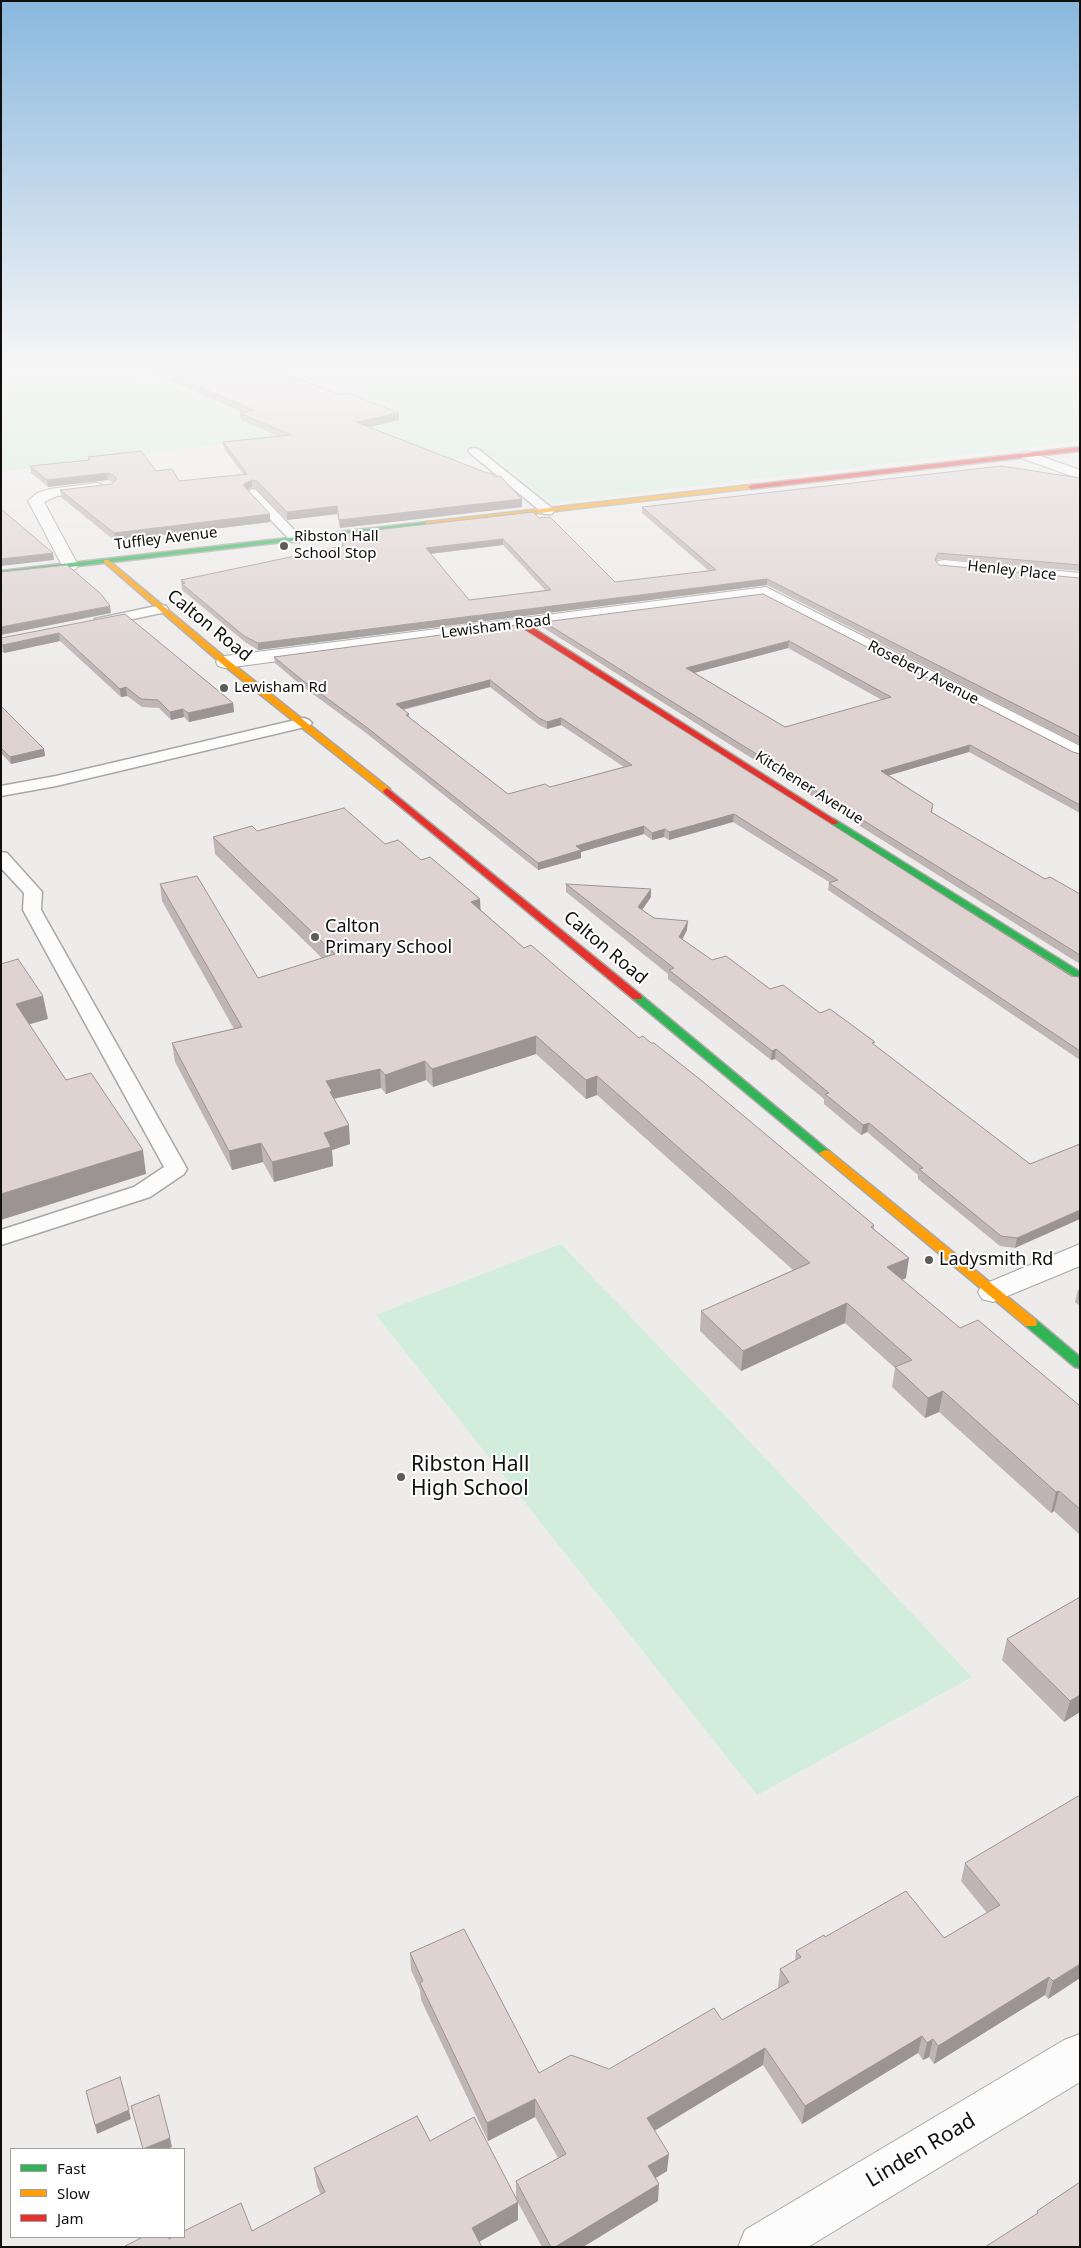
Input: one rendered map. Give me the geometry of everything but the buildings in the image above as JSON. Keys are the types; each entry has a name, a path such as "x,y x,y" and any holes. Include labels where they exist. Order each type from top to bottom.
{"street":[{"name":"Tuffley Avenue","path":"1,573 914,469"},
{"path":"1063,469 1080,475"},
{"path":"70,565 36,501 42,496 55,492 108,487"},
{"name":"Calton Road","path":"106,561 225,662 304,723 444,837 1080,1364"},
{"name":"Henley Place","path":"944,565 1080,578"},
{"name":"Lewisham Road","path":"225,662 766,592"},
{"name":"Rosebery Avenue","path":"766,592 1080,754"},
{"name":"Kitchener Avenue","path":"521,624 1080,977"},
{"path":"993,1292 1080,1254"},
{"name":"Linden Road","path":"762,2247 1080,2056"}],"lane":[{"path":"496,469 548,511"},
{"path":"252,493 296,539"},
{"path":"86,624 161,609"},
{"path":"1,791 56,781 304,723"},
{"path":"1,857 34,892 32,910 176,1169 142,1192 1,1238"}],"green space":[{"path":"1,469 26,469 1,472"},
{"path":"509,469 842,469 602,497 550,502"},
{"path":"561,1244 972,1677 757,1795 376,1315"}],"traffic: fast":[{"path":"1,573 427,524"},
{"path":"834,822 1080,977"},
{"path":"637,997 825,1153"},
{"path":"1031,1323 1080,1364"}],"traffic: slow":[{"path":"427,524 751,487"},
{"path":"106,561 225,662 387,791"},
{"path":"825,1153 1031,1323"}],"traffic: jam":[{"path":"751,487 908,469"},
{"path":"521,624 834,822"},
{"path":"387,791 637,997"}],"place":[{"name":"Ribston Hall School Stop","path":"284,546"},
{"name":"Lewisham Rd","path":"224,688"},
{"name":"Calton Primary School","path":"315,937"},
{"name":"Ladysmith Rd","path":"929,1260"},
{"name":"Ribston Hall High School","path":"401,1477"}]}
